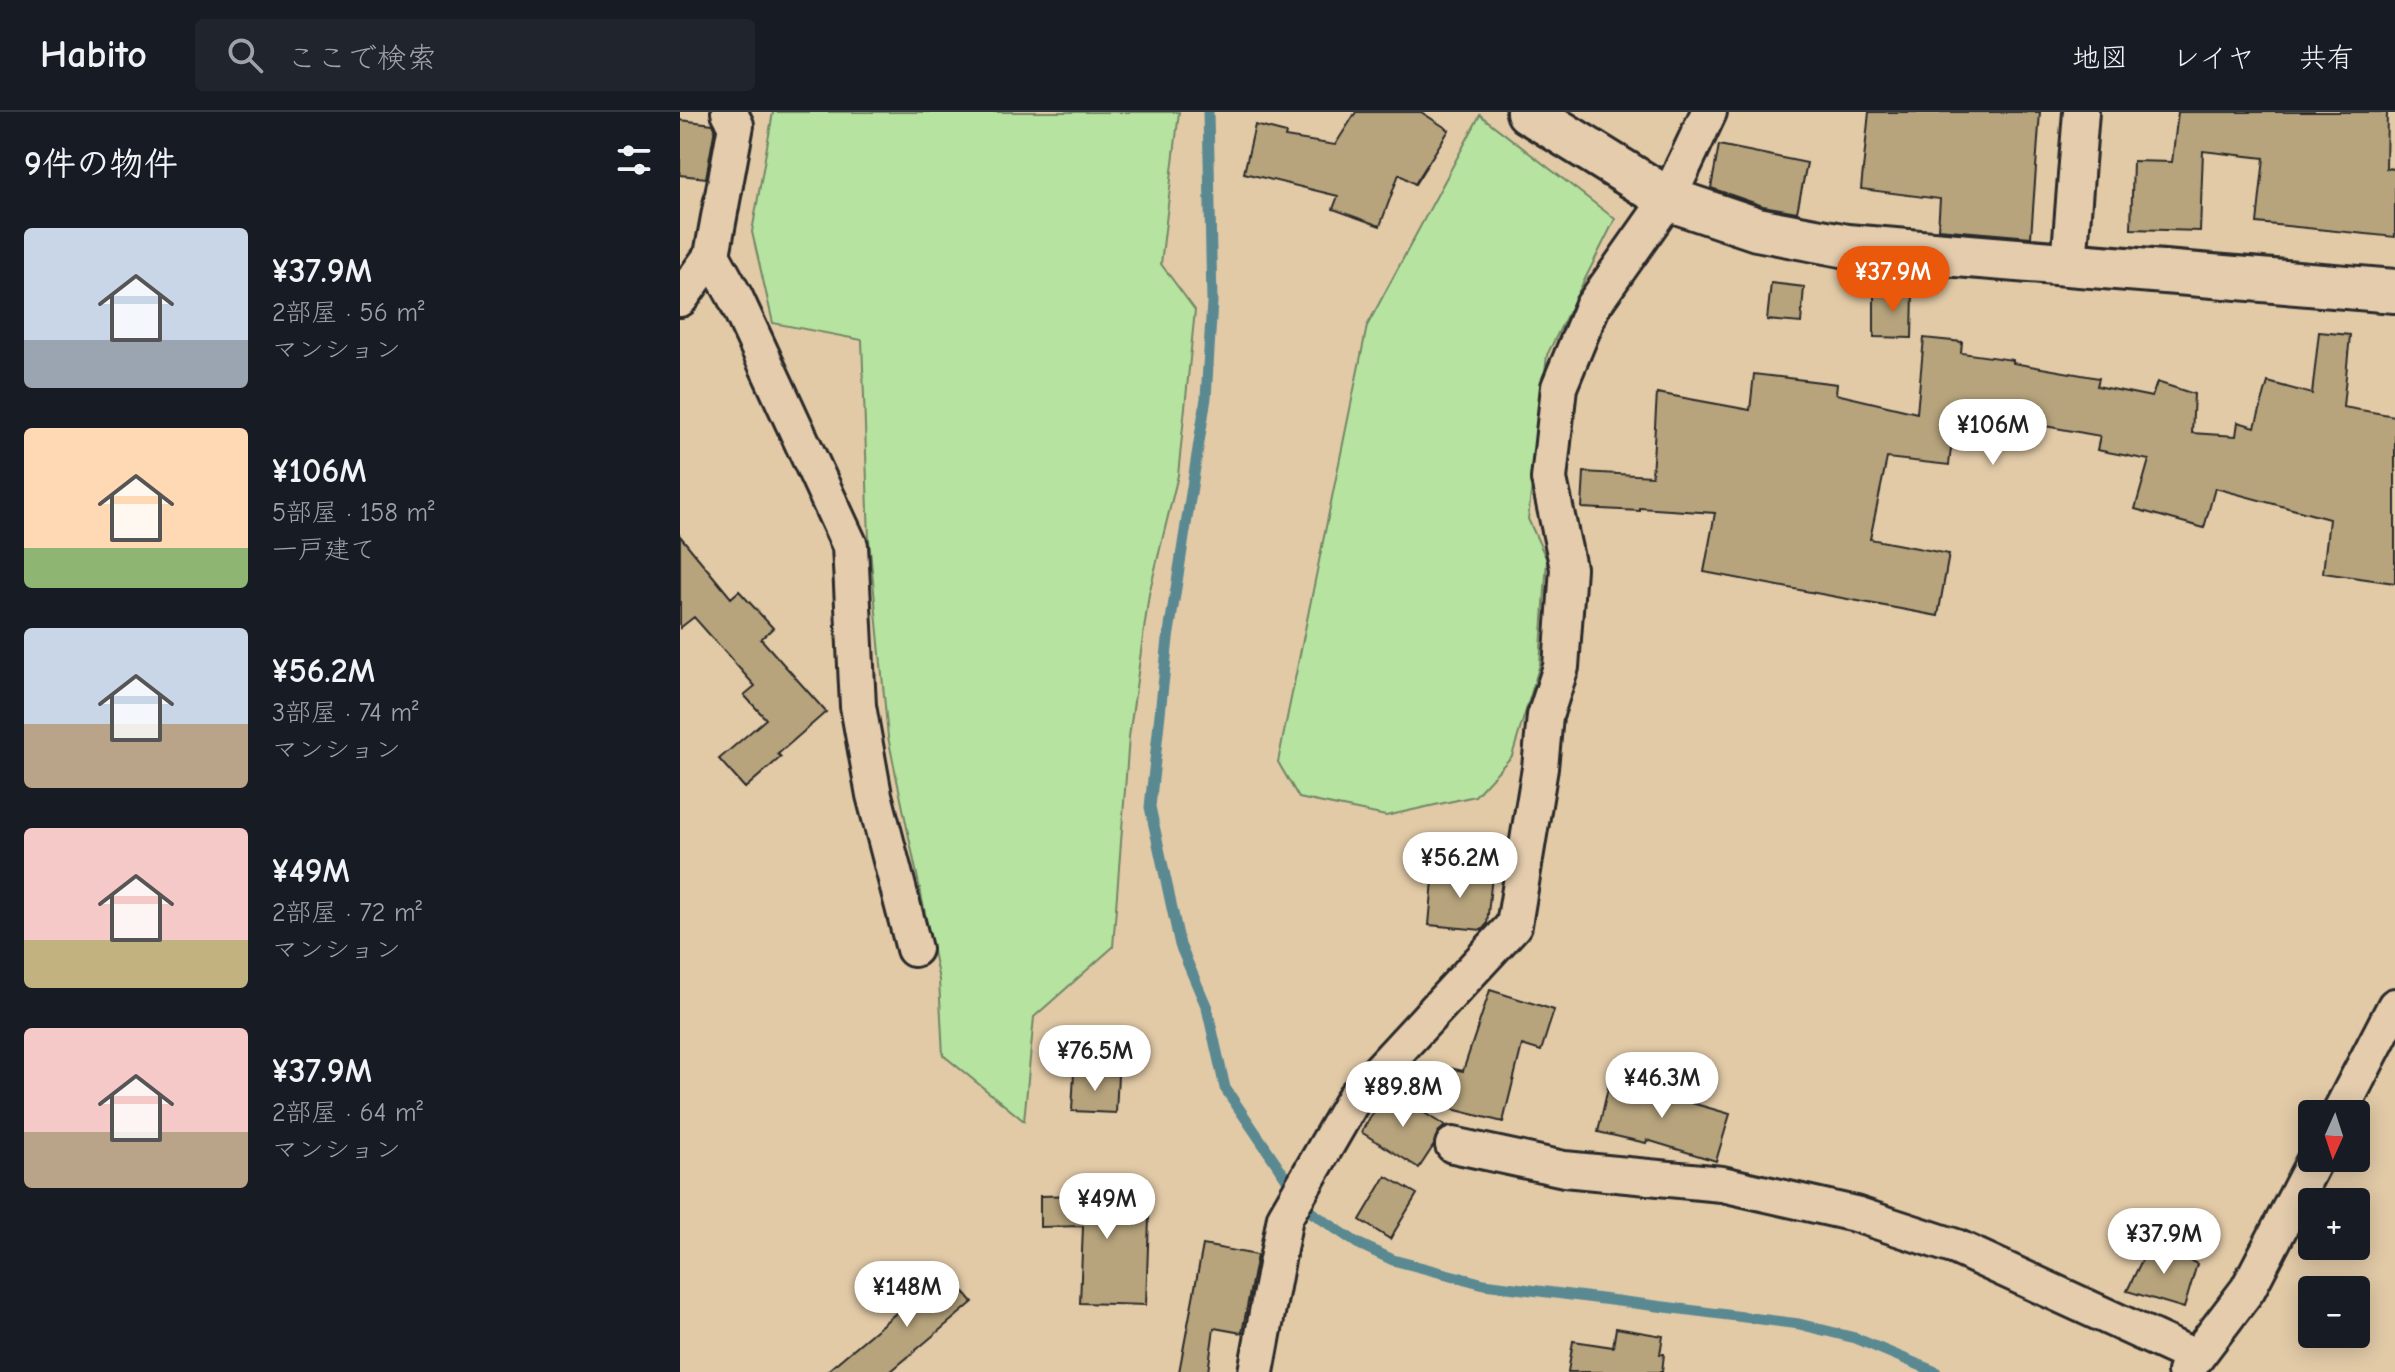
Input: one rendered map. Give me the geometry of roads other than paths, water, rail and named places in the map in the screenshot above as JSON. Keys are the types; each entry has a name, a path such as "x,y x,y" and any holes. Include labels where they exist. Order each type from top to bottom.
{"street":[{"path":"680,299 712,255 736,125 729,112"},
{"path":"1528,112 1668,199 1757,229 1847,246 2395,291"},
{"path":"1256,1372 1285,1217 1292,1204 1354,1098 1514,925 1540,768 1545,716 1561,667 1568,568 1549,479 1559,387 1592,307 1668,199 1709,112"},
{"path":"2069,264 2081,112"},
{"path":"712,255 735,297 850,546 858,706 874,795 914,949"},
{"path":"2346,1100 2395,1006"},
{"path":"1453,1145 1564,1169 1722,1184 1855,1214 1956,1247 2190,1365 2248,1289 2309,1172"}],"waterway":[{"path":"1208,112 1212,302 1206,398 1168,639 1150,807 1180,945 1207,1008 1225,1088 1308,1210 1357,1243 1393,1260 1484,1284 1799,1324 1855,1338 1936,1372"}]}
